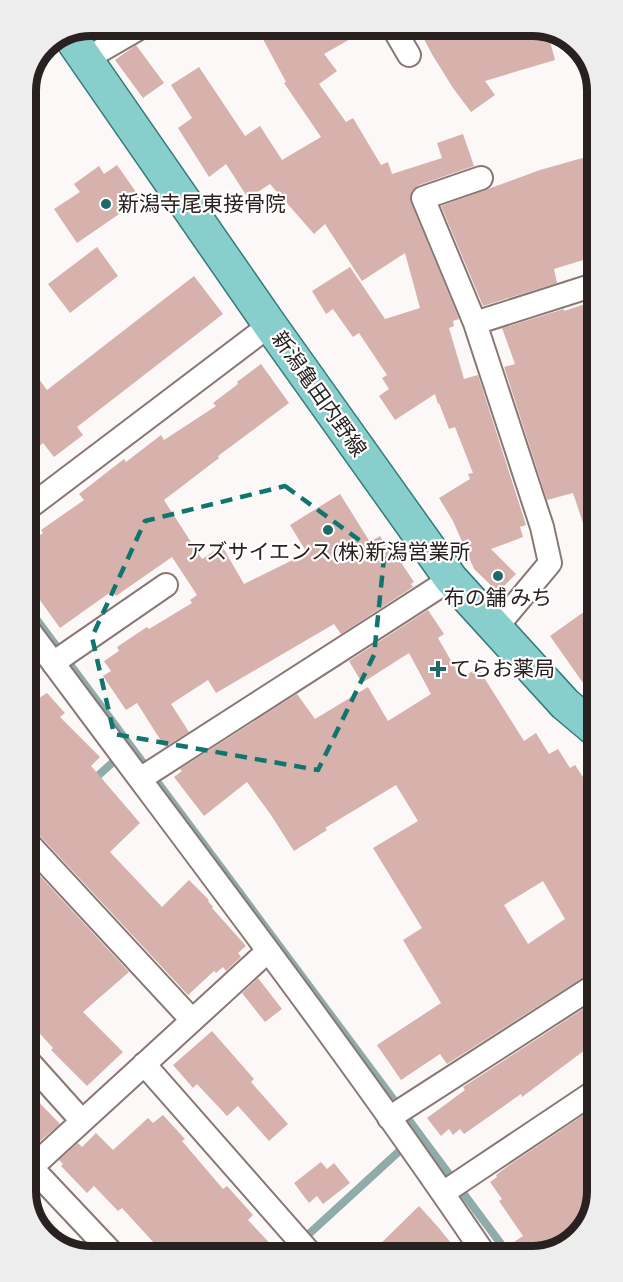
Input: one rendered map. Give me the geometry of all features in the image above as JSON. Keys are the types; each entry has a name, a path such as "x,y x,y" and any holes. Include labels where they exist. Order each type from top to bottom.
{"main road":[{"name":"新潟亀田内野線","path":"77,47 270,325 451,579 565,704 587,722"}],"street":[{"path":"77,47 112,36"},
{"path":"398,36 409,55"},
{"path":"481,178 423,198 475,323 542,527 550,563 495,629"},
{"path":"475,323 587,287"},
{"path":"36,502 270,325"},
{"path":"140,778 451,579"},
{"path":"53,663 166,585"},
{"path":"36,640 268,951 390,1118 479,1246"},
{"path":"36,852 192,1020"},
{"path":"36,1163 268,951"},
{"path":"390,1118 587,990"},
{"path":"144,1064 304,1246"},
{"path":"36,1070 82,1121"},
{"path":"443,1193 587,1097"},
{"path":"36,1173 105,1246"}],"highlighted area":[{"path":"285,486 384,558 374,655 318,770 114,734 92,637 145,521"}],"building":[{"path":"261,36 356,36 324,54 337,71 319,84 346,122 353,118 381,165 388,162 392,174 442,158 437,143 463,134 474,166 419,185 412,190 410,197 459,319 453,321 454,326 449,328 464,379 478,375 526,525 520,527 523,537 491,549 516,574 498,592 474,569 453,521 439,498 470,479 468,474 473,473 455,427 449,429 435,394 395,420 379,396 389,389 382,378 387,375 359,333 353,337 333,309 326,314 312,291 350,267 385,319 420,308 405,253 362,281 325,224 314,234 270,184 248,198 226,164 209,177 178,128 192,118 171,85 199,67 245,136 260,126 282,160 321,137 284,83 286,82"},
{"path":"422,36 536,36 549,39 555,60 485,81 495,95 471,112 433,56"},
{"path":"136,45 164,83 143,98 115,60"},
{"path":"587,157 587,259 554,269 557,283 483,306 441,206 540,170"},
{"path":"117,165 141,199 77,243 54,209 80,192 74,184 99,166 104,174"},
{"path":"97,247 118,276 70,313 48,284"},
{"path":"194,276 223,314 77,427 83,435 54,457 43,443 36,449 36,375 47,390"},
{"path":"587,303 587,535 573,493 547,500 504,367 515,364 502,328 564,309 564,311"},
{"path":"261,364 289,403 164,500 202,559 222,546 244,584 307,553 290,525 340,494 370,542 380,536 414,582 411,584 413,587 341,634 334,624 216,693 208,680 171,704 189,732 165,747 137,703 126,710 103,676 111,671 104,661 119,651 117,647 147,627 149,629 192,603 190,600 197,595 172,557 116,596 112,591 60,628 36,597 36,538 43,533 41,530 84,500 79,494 124,459 126,462 161,435 164,440 216,406 213,403 238,384 237,382"},
{"path":"428,610 444,634 438,638 461,678 478,668 524,741 536,733 549,754 558,749 570,768 575,765 585,780 587,779 587,975 447,1064 440,1054 401,1080 377,1045 441,1003 403,940 422,928 373,848 418,821 396,785 325,828 327,830 294,851 247,782 204,816 174,777 182,771 180,769 297,694 315,719 368,687 388,721 431,694 409,653 362,683 349,661","holes":["543,881 565,919 528,944 504,905"]},
{"path":"587,610 587,689 550,636"},
{"path":"47,693 65,713 60,717 100,757 91,766 140,823 110,852 162,907 189,880 209,900 212,908 246,946 238,953 241,957 226,971 223,967 216,973 214,971 188,995 36,833 36,700"},
{"path":"36,872 129,972 83,1012 123,1052 87,1086 51,1050 53,1048 36,1030"},
{"path":"258,978 282,1009 265,1022 242,993"},
{"path":"587,1006 587,1047 585,1050 522,1097 521,1094 464,1134 460,1129 453,1135 449,1129 441,1136 427,1118 465,1090 463,1087"},
{"path":"212,1031 254,1079 251,1082 288,1124 269,1141 238,1106 227,1116 197,1084 193,1088 173,1065"},
{"path":"36,1099 60,1124 40,1141 36,1137"},
{"path":"587,1113 587,1198 578,1222 559,1239 543,1245 508,1246 523,1236 499,1201 502,1199 490,1182 508,1166"},
{"path":"163,1115 185,1139 182,1141 223,1189 227,1186 253,1215 248,1220 272,1246 157,1246 122,1208 118,1211 94,1186 87,1193 61,1166 63,1164 59,1160 78,1143 82,1147 96,1133 113,1150 148,1118 153,1123"},
{"path":"321,1162 327,1169 334,1163 350,1183 323,1204 317,1196 309,1203 294,1183"},
{"path":"419,1206 453,1246 378,1246"}],"waterway":[{"path":"36,619 503,1246"},
{"path":"91,782 122,754"},
{"path":"296,1246 406,1145"}],"place":[{"name":"新潟寺尾東接骨院","path":"106,204"},
{"name":"アズサイエンス(株)新潟営業所","path":"328,530"},
{"name":"布の舗 みち","path":"498,576"},
{"name":"てらお薬局","path":"438,669"}]}
